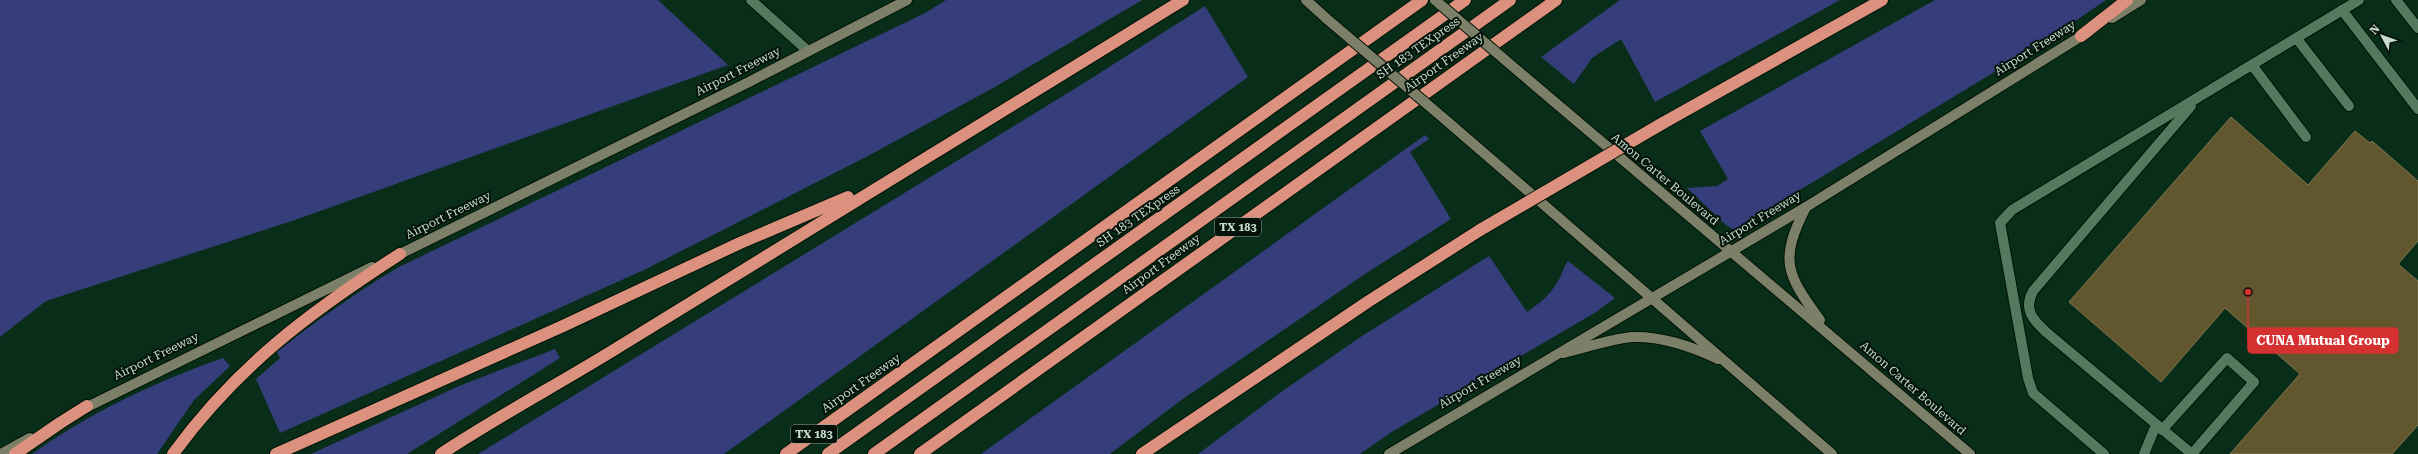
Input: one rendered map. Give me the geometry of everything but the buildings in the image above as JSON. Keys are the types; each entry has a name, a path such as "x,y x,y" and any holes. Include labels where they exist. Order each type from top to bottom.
{"highway":[{"path":"441,454 468,436 587,367 882,183 1183,0"},
{"name":"Airport Freeway","path":"786,454 1422,0"},
{"name":"SH 183 TEXpress","path":"828,454 1465,0"},
{"name":"SH 183 TEXpress","path":"874,454 1510,0"},
{"name":"Airport Freeway","path":"920,454 1556,0"},
{"path":"1142,454 1369,300 1480,230 1663,123 1882,0"},
{"path":"2081,36 2127,0"},
{"path":"276,454 563,326 740,243 882,183"},
{"path":"173,454 196,423 224,390 264,352 306,317 400,254"},
{"path":"1154,454 1262,372"},
{"path":"16,454 87,406"}],"main road":[{"name":"Airport Freeway","path":"1,454 87,406 400,254 808,51 907,0"},
{"path":"1306,0 1653,297 1832,454"},
{"name":"Amon Carter Boulevard","path":"1435,0 1970,454"},
{"name":"Airport Freeway","path":"1389,454 1806,207 2141,0"},
{"path":"1806,207 1792,234 1788,262 1799,292 1831,335"},
{"path":"1553,356 1632,337 1661,339 1691,346 1736,370"}],"lane":[{"path":"751,0 808,51"},
{"path":"2104,454 2033,393 2028,378 2000,223 2012,210 2359,0"},
{"path":"2396,0 2418,28"},
{"path":"2342,10 2418,109"},
{"path":"2297,38 2349,106"},
{"path":"2252,65 2306,137"},
{"path":"2144,454 2159,427 2227,358 2254,382 2192,454 2159,427 2036,323 2028,309 2028,300 2033,291 2198,98"}],"shaded area":[{"path":"0,0 658,0 728,65 298,219 46,301 0,337"},
{"path":"946,0 1142,0 995,87 866,157 644,270 280,433 256,379 280,358 277,352 351,297 399,267 925,13"},
{"path":"1620,0 1840,0 1655,102 1621,39 1592,58 1574,84 1541,57"},
{"path":"1935,0 2106,0 2049,39 1734,230 1726,225 1687,188 1717,186 1728,179 1700,131"},
{"path":"1205,6 1248,77 724,454 478,454 1084,83"},
{"path":"1425,135 1429,139 1410,152 1451,219 1362,276 1180,401 1110,454 981,454"},
{"path":"1489,256 1527,312 1552,290 1568,261 1615,298 1596,312 1390,433 1360,454 1198,454 1281,392 1359,338"},
{"path":"555,349 560,358 407,454 311,454 459,386"},
{"path":"223,358 230,366 194,400 157,454 32,454 77,425 124,399 173,377"}],"place":[{"name":"CUNA Mutual Group","path":"2248,292"}]}
